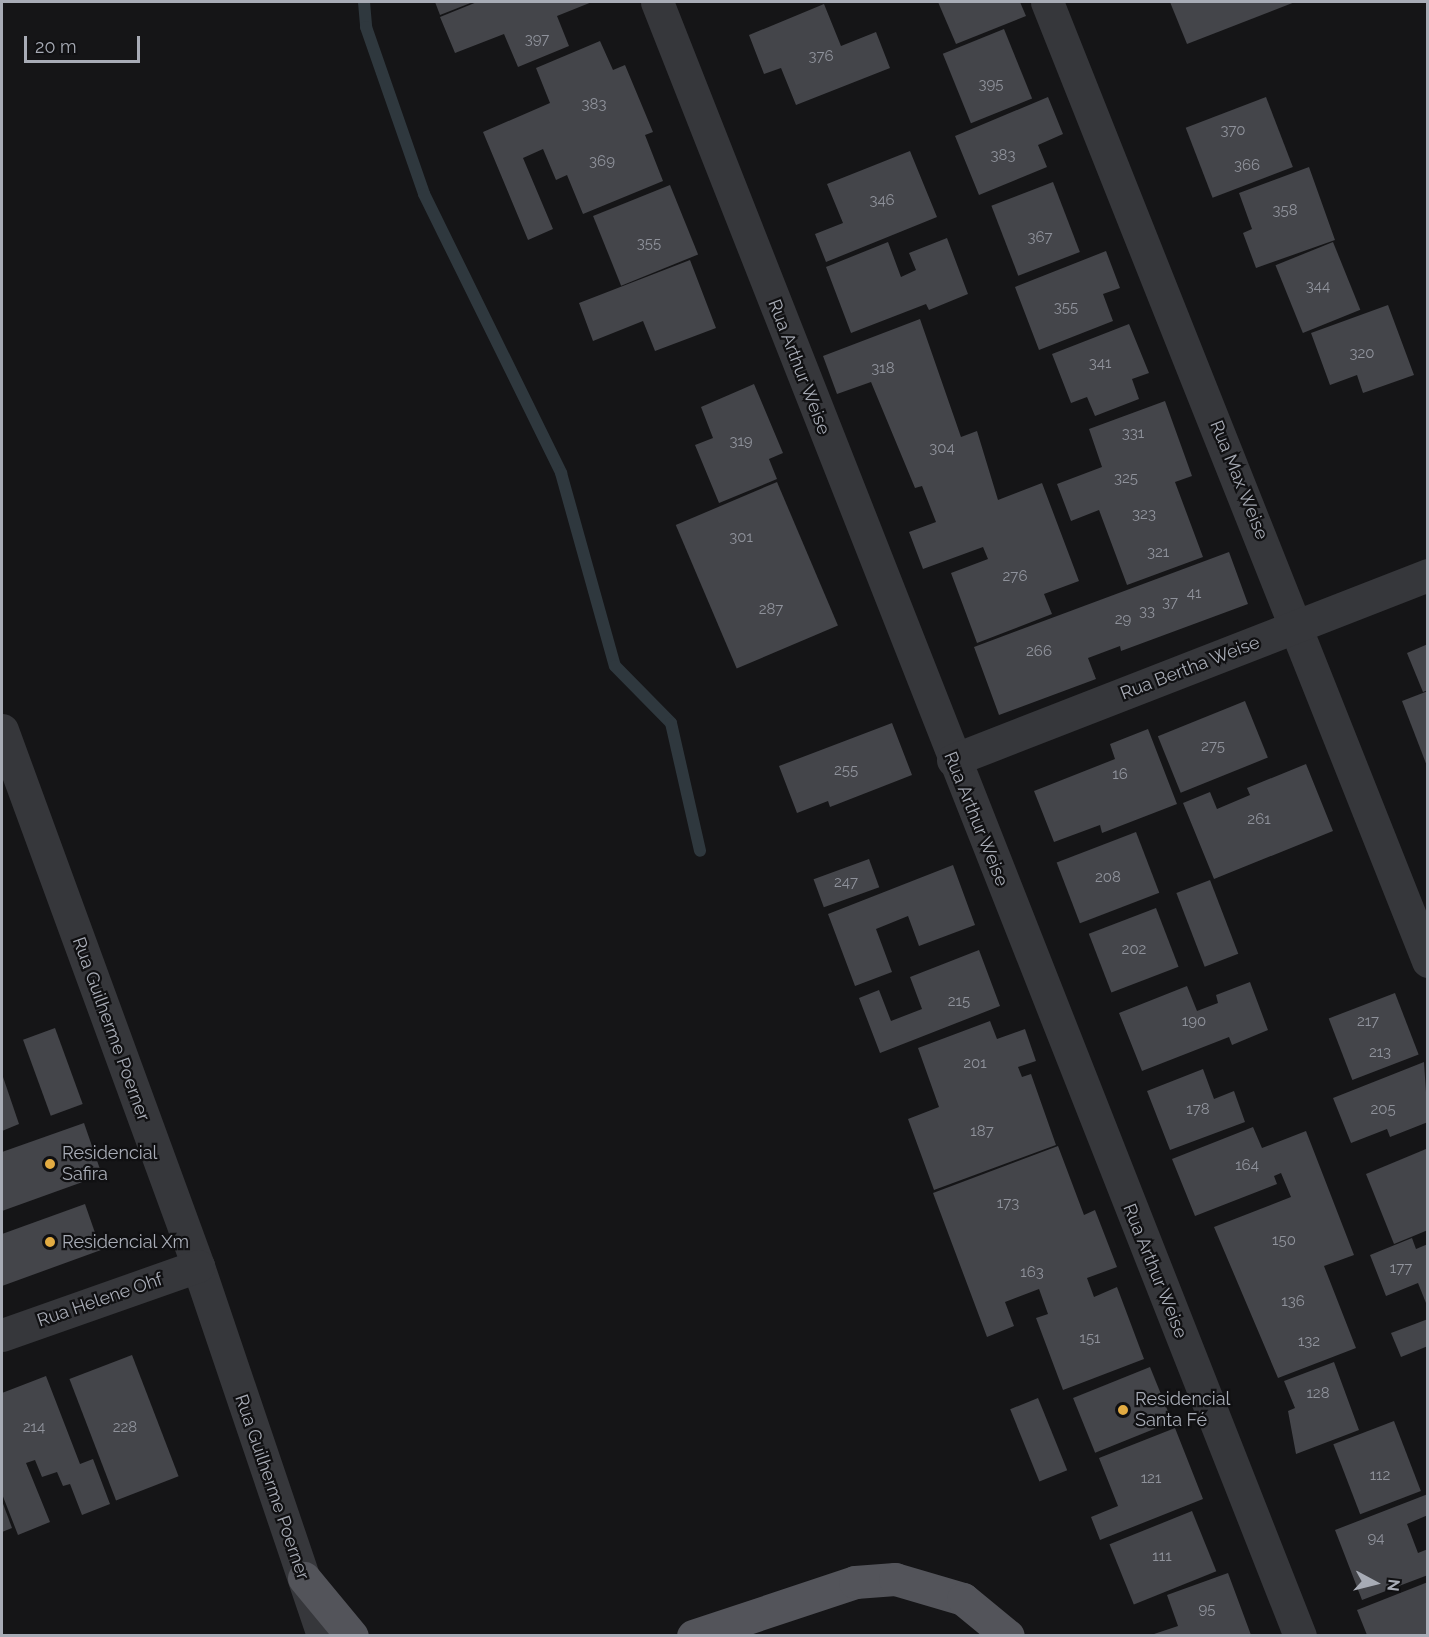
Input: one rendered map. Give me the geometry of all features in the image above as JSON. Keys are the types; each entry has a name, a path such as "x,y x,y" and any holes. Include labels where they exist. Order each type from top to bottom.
{"main road":[{"path":"304,1578 352,1635"},
{"path":"693,1635 855,1582 896,1579 963,1599 1008,1635"}],"street":[{"name":"Rua Arthur Weise","path":"657,2 952,760 1300,1635"},
{"name":"Rua Max Weise","path":"1047,2 1298,625 1428,960"},
{"name":"Rua Bertha Weise","path":"952,760 1428,575"},
{"name":"Rua Guilherme Poerner","path":"2,730 198,1266 323,1635"},
{"name":"Rua Helene Ohf","path":"2,1335 198,1266"}],"building":[{"path":"435,2 473,2 440,15"},
{"path":"477,2 592,2 557,16 569,46 518,67 504,34 455,53 440,17"},
{"path":"938,2 1020,2 1026,16 956,44"},
{"path":"1170,2 1295,2 1187,44"},
{"path":"824,4 841,46 876,32 890,68 796,105 781,68 764,74 749,35"},
{"path":"1004,29 1032,99 971,123 943,54"},
{"path":"600,41 613,70 625,65 653,132 645,135 663,181 583,214 567,175 556,180 543,149 523,158 553,229 528,240 483,132 550,103 536,68"},
{"path":"1048,97 1063,134 1038,145 1047,167 979,195 955,136"},
{"path":"1266,97 1293,167 1213,198 1186,128"},
{"path":"910,151 937,217 826,262 815,234 843,223 827,184"},
{"path":"1309,167 1335,240 1256,268 1243,233 1252,229 1239,193"},
{"path":"1053,182 1080,252 1018,276 991,206"},
{"path":"670,185 698,255 621,286 593,216"},
{"path":"947,238 968,294 929,310 926,304 851,333 826,267 888,242 901,277 916,270 909,253"},
{"path":"1333,242 1360,310 1303,333 1276,265"},
{"path":"1106,251 1120,288 1103,294 1113,321 1039,350 1015,287"},
{"path":"690,260 716,328 655,351 643,321 593,341 579,303"},
{"path":"1388,305 1414,375 1363,393 1357,375 1330,385 1311,333"},
{"path":"920,319 961,437 977,431 998,500 1042,483 1079,581 1044,594 1052,614 977,643 951,573 988,559 983,547 923,569 909,532 936,522 922,486 915,488 871,382 837,394 823,356"},
{"path":"1129,324 1149,373 1132,379 1139,399 1095,416 1087,397 1071,403 1052,354"},
{"path":"754,384 783,453 769,459 777,479 719,503 695,445 713,438 701,407"},
{"path":"1165,401 1192,476 1175,482 1203,557 1127,585 1099,510 1071,521 1057,484 1102,467 1089,429"},
{"path":"777,482 838,626 737,669 676,525"},
{"path":"1229,552 1248,604 1121,651 1120,646 1088,658 1096,679 999,715 974,647"},
{"path":"1428,644 1428,690 1423,692 1407,653"},
{"path":"1428,691 1428,766 1427,766 1402,701"},
{"path":"1245,701 1268,758 1181,793 1158,736"},
{"path":"892,723 912,775 830,807 828,801 797,813 779,766"},
{"path":"1148,729 1177,804 1102,833 1100,825 1054,842 1034,791 1115,759 1110,744"},
{"path":"1306,764 1333,831 1214,879 1183,803 1210,792 1217,809 1250,795 1247,788"},
{"path":"1136,832 1159,893 1080,923 1057,862"},
{"path":"869,859 879,887 824,907 814,879"},
{"path":"953,865 975,925 919,946 908,916 876,929 892,972 855,986 828,914"},
{"path":"1210,880 1238,954 1205,967 1176,893"},
{"path":"1156,908 1179,967 1111,993 1089,934"},
{"path":"979,950 1000,1006 880,1053 859,998 879,990 891,1021 922,1009 910,977"},
{"path":"1250,982 1268,1030 1232,1045 1229,1037 1142,1071 1119,1013 1187,986 1197,1011 1218,1003 1216,995"},
{"path":"1395,993 1419,1055 1352,1080 1329,1018"},
{"path":"990,1021 997,1039 1025,1029 1036,1061 1018,1067 1022,1077 1031,1074 1056,1145 934,1190 908,1119 939,1107 918,1048"},
{"path":"55,1028 83,1104 51,1116 23,1040"},
{"path":"1424,1062 1428,1122 1390,1137 1387,1129 1351,1143 1333,1098"},
{"path":"1203,1069 1214,1099 1234,1091 1245,1122 1170,1150 1147,1091"},
{"path":"2,1074 19,1124 2,1131"},
{"name":"Residencial Safira","path":"84,1123 102,1175 2,1211 2,1152"},
{"path":"1253,1127 1262,1148 1306,1131 1354,1255 1324,1266 1356,1348 1278,1378 1214,1227 1291,1197 1281,1173 1274,1176 1277,1184 1195,1216 1172,1159"},
{"path":"1058,1146 1084,1215 1095,1210 1117,1267 1087,1278 1094,1297 1117,1287 1144,1359 1063,1390 1036,1318 1048,1314 1039,1289 1005,1302 1014,1326 987,1337 933,1193"},
{"path":"1426,1149 1428,1230 1394,1244 1366,1174"},
{"name":"Residencial Xm","path":"85,1204 101,1250 2,1286 2,1234"},
{"path":"1412,1238 1416,1249 1428,1244 1428,1308 1418,1283 1386,1296 1370,1255"},
{"path":"1428,1319 1428,1346 1401,1357 1391,1333"},
{"path":"132,1355 179,1476 116,1500 69,1379"},
{"path":"1334,1362 1359,1430 1296,1454 1288,1411 1295,1408 1284,1381"},
{"name":"Residencial Santa Fé","path":"1150,1367 1172,1422 1095,1453 1073,1398"},
{"path":"46,1376 80,1464 93,1459 110,1504 82,1515 70,1484 63,1486 57,1472 42,1477 35,1460 26,1463 50,1522 18,1535 2,1494 2,1393"},
{"path":"1038,1398 1067,1470 1039,1482 1010,1409"},
{"path":"1394,1421 1421,1491 1360,1514 1333,1444"},
{"path":"1175,1428 1203,1499 1100,1540 1091,1517 1118,1506 1099,1458"},
{"path":"1428,1494 1428,1515 1407,1524 1418,1553 1428,1549 1428,1575 1362,1600 1335,1530"},
{"path":"2,1501 12,1528 2,1532"},
{"path":"1192,1511 1216,1571 1134,1605 1109,1544"},
{"path":"1228,1573 1251,1635 1151,1635 1178,1626 1167,1595"},
{"path":"1428,1582 1428,1635 1367,1635 1357,1610"}],"waterway":[{"path":"364,2 366,27 424,194 561,473 615,666 671,723 700,851"}],"place":[{"name":"Residencial Safira","path":"50,1164"},
{"name":"Residencial Xm","path":"50,1242"},
{"name":"Residencial Santa Fé","path":"1123,1410"}]}
